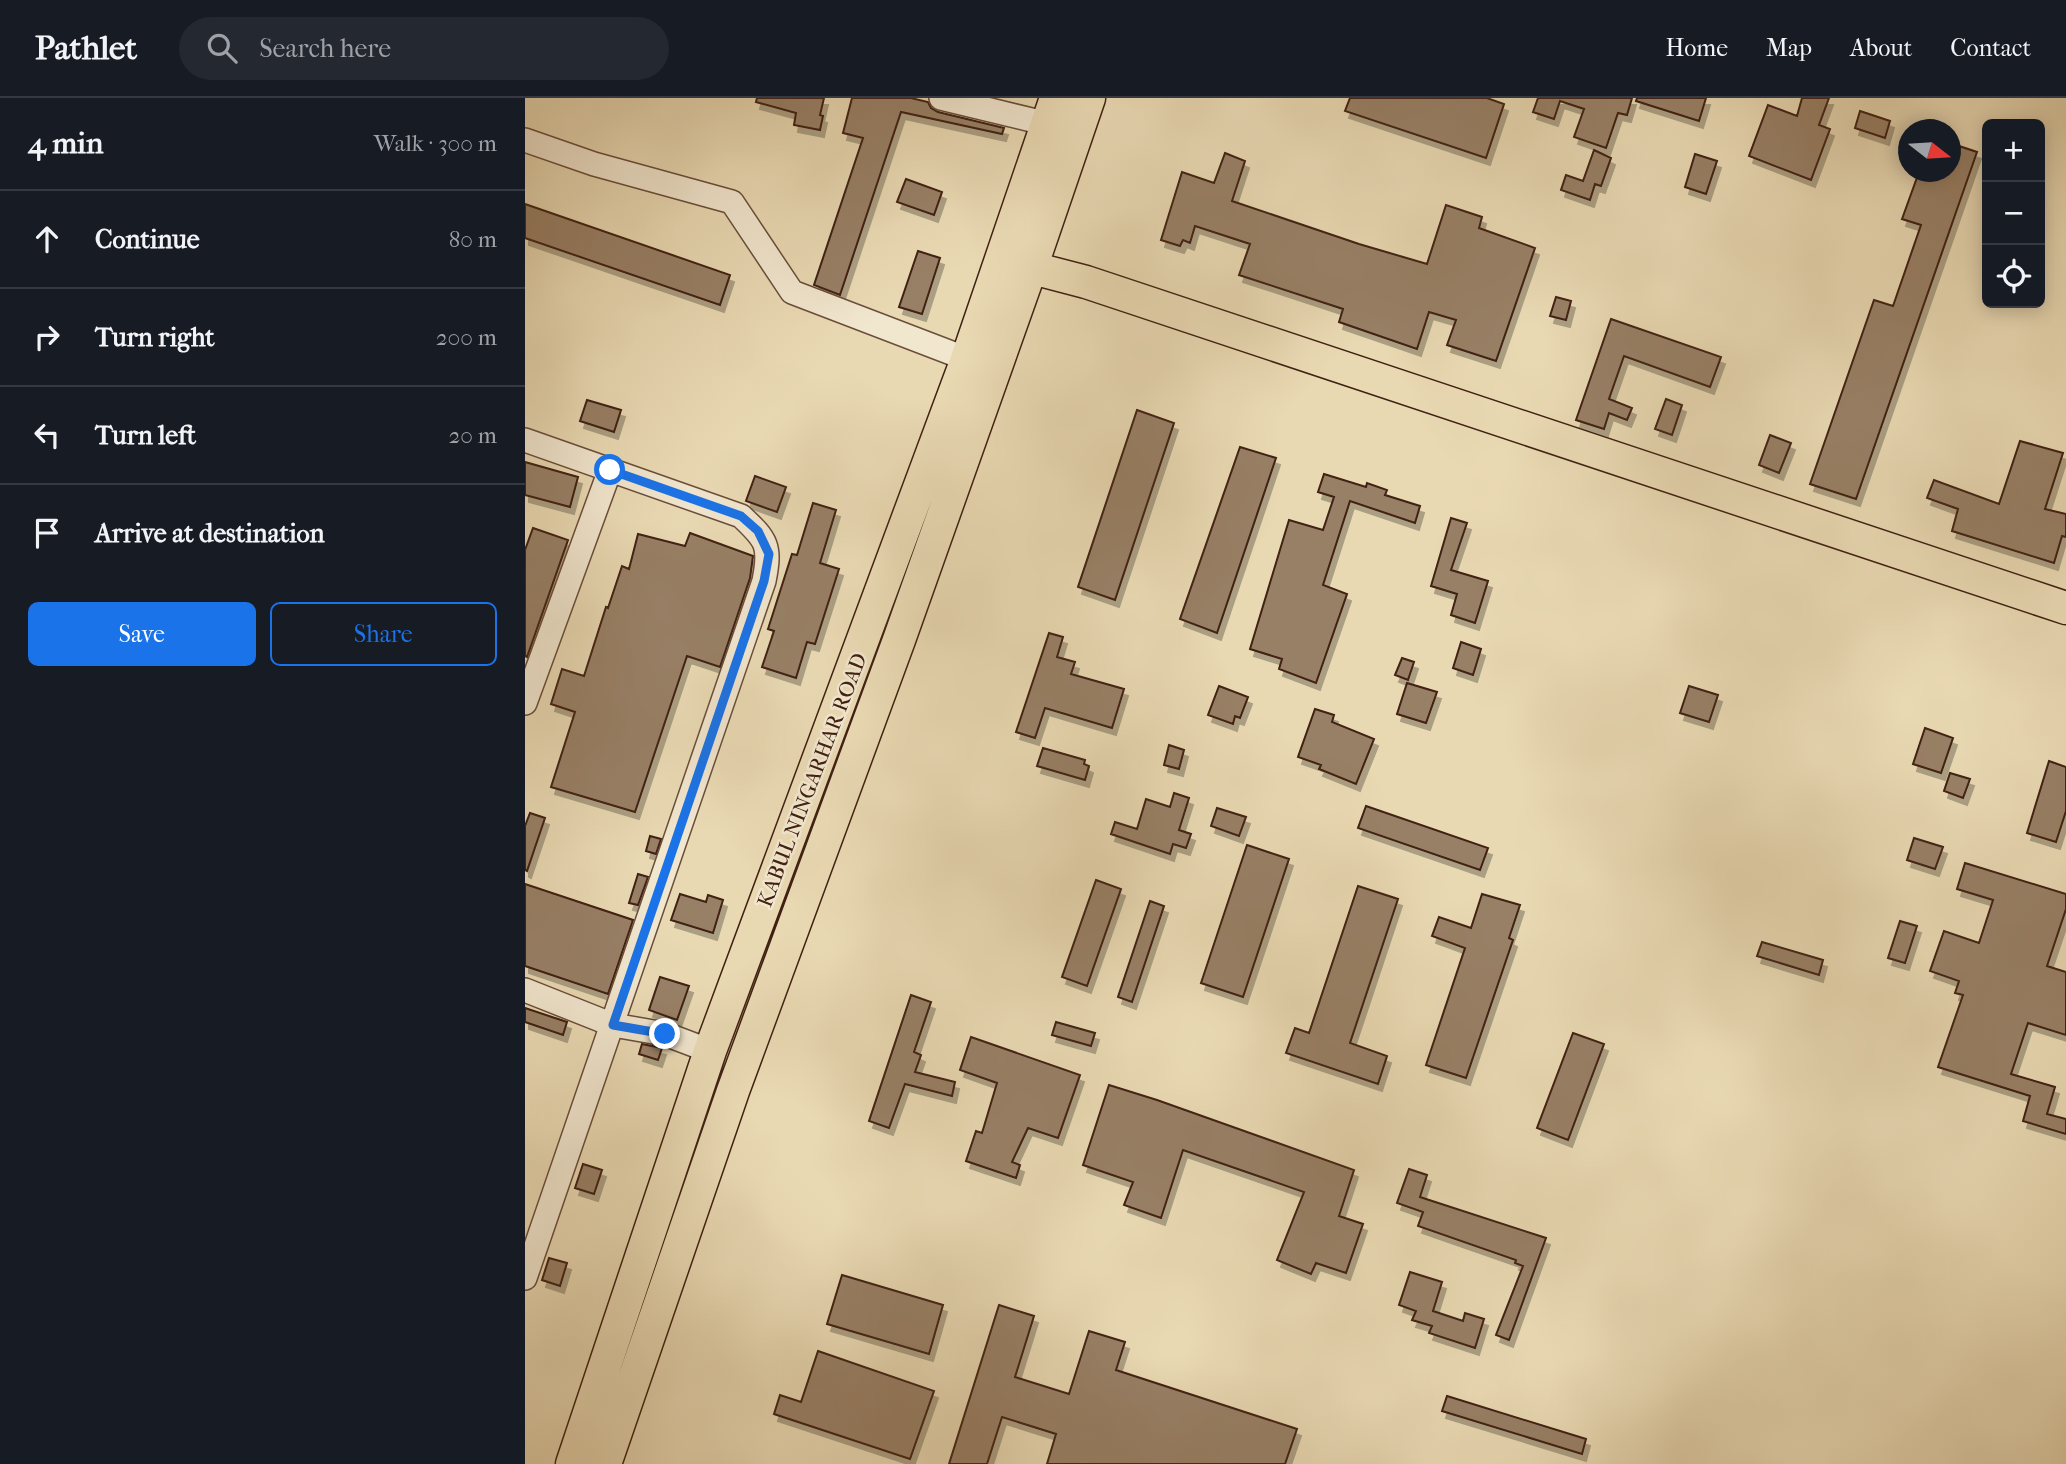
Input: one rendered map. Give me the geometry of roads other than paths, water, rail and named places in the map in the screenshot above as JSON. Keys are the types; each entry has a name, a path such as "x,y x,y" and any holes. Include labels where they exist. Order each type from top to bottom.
{"highway":[{"name":"KABUL NINGARHAR ROAD","path":"605,1464 733,1091 899,640 1089,98"},
{"name":"KABUL NINGARHAR ROAD","path":"572,1464 710,1051 967,359 1052,111"},
{"path":"1001,259 1086,282 2066,608"}],"street":[{"path":"941,98 1052,111"},
{"path":"525,140 594,164 732,202 792,292 967,359"},
{"path":"525,440 741,516 758,531 769,554 764,581 525,1278"},
{"path":"525,703 610,470"},
{"path":"525,990 613,1025 665,1034 710,1051"}]}
